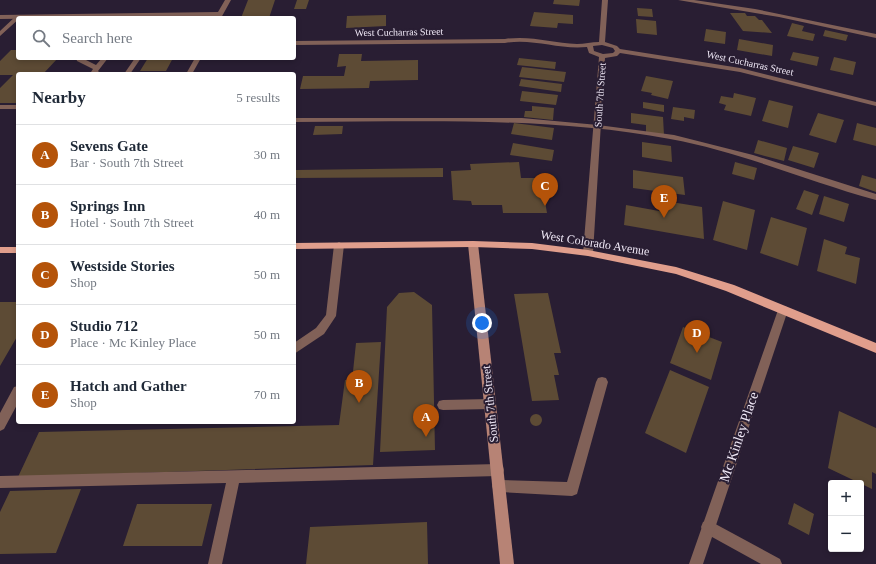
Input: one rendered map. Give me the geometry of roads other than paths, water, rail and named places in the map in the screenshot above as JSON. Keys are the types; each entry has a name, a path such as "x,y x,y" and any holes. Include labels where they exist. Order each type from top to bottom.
{"main road":[{"name":"West Colorado Avenue","path":"296,246 473,244 532,246 588,253 676,271 730,288 876,348"},
{"path":"0,250 16,250"}],"street":[{"path":"179,16 219,16 228,0"},
{"path":"602,43 604,0"},
{"path":"681,0 716,4 805,20 876,36"},
{"path":"0,17 16,17"},
{"path":"0,34 16,19"},
{"name":"West Cucharras Street","path":"296,43 505,41 591,49 602,56 615,55 618,51"},
{"name":"West Cucharras Street","path":"591,49 602,43 615,47 618,51 740,70 876,104"},
{"name":"South 7th Street","path":"588,253 602,56"},
{"path":"79,60 98,71 104,60"},
{"path":"128,72 137,60"},
{"path":"190,72 197,60"},
{"path":"0,107 16,107"},
{"path":"296,120 522,120 598,127 685,140 750,157 876,197"},
{"name":"South 7th Street","path":"473,244 507,564"},
{"path":"296,348 320,331 331,316 339,245"},
{"name":"Mc Kinley Place","path":"696,564 783,310"},
{"path":"499,486 572,489 602,382"},
{"path":"0,424 16,395"},
{"path":"443,405 490,404"},
{"path":"0,482 498,470"},
{"path":"214,564 234,476"},
{"path":"708,526 775,564"}],"place":[{"name":"Westside Stories","path":"545,206"},
{"name":"Hatch and Gather","path":"664,218"},
{"name":"Studio 712","path":"697,353"},
{"name":"Springs Inn","path":"359,403"},
{"name":"Sevens Gate","path":"426,437"}]}
